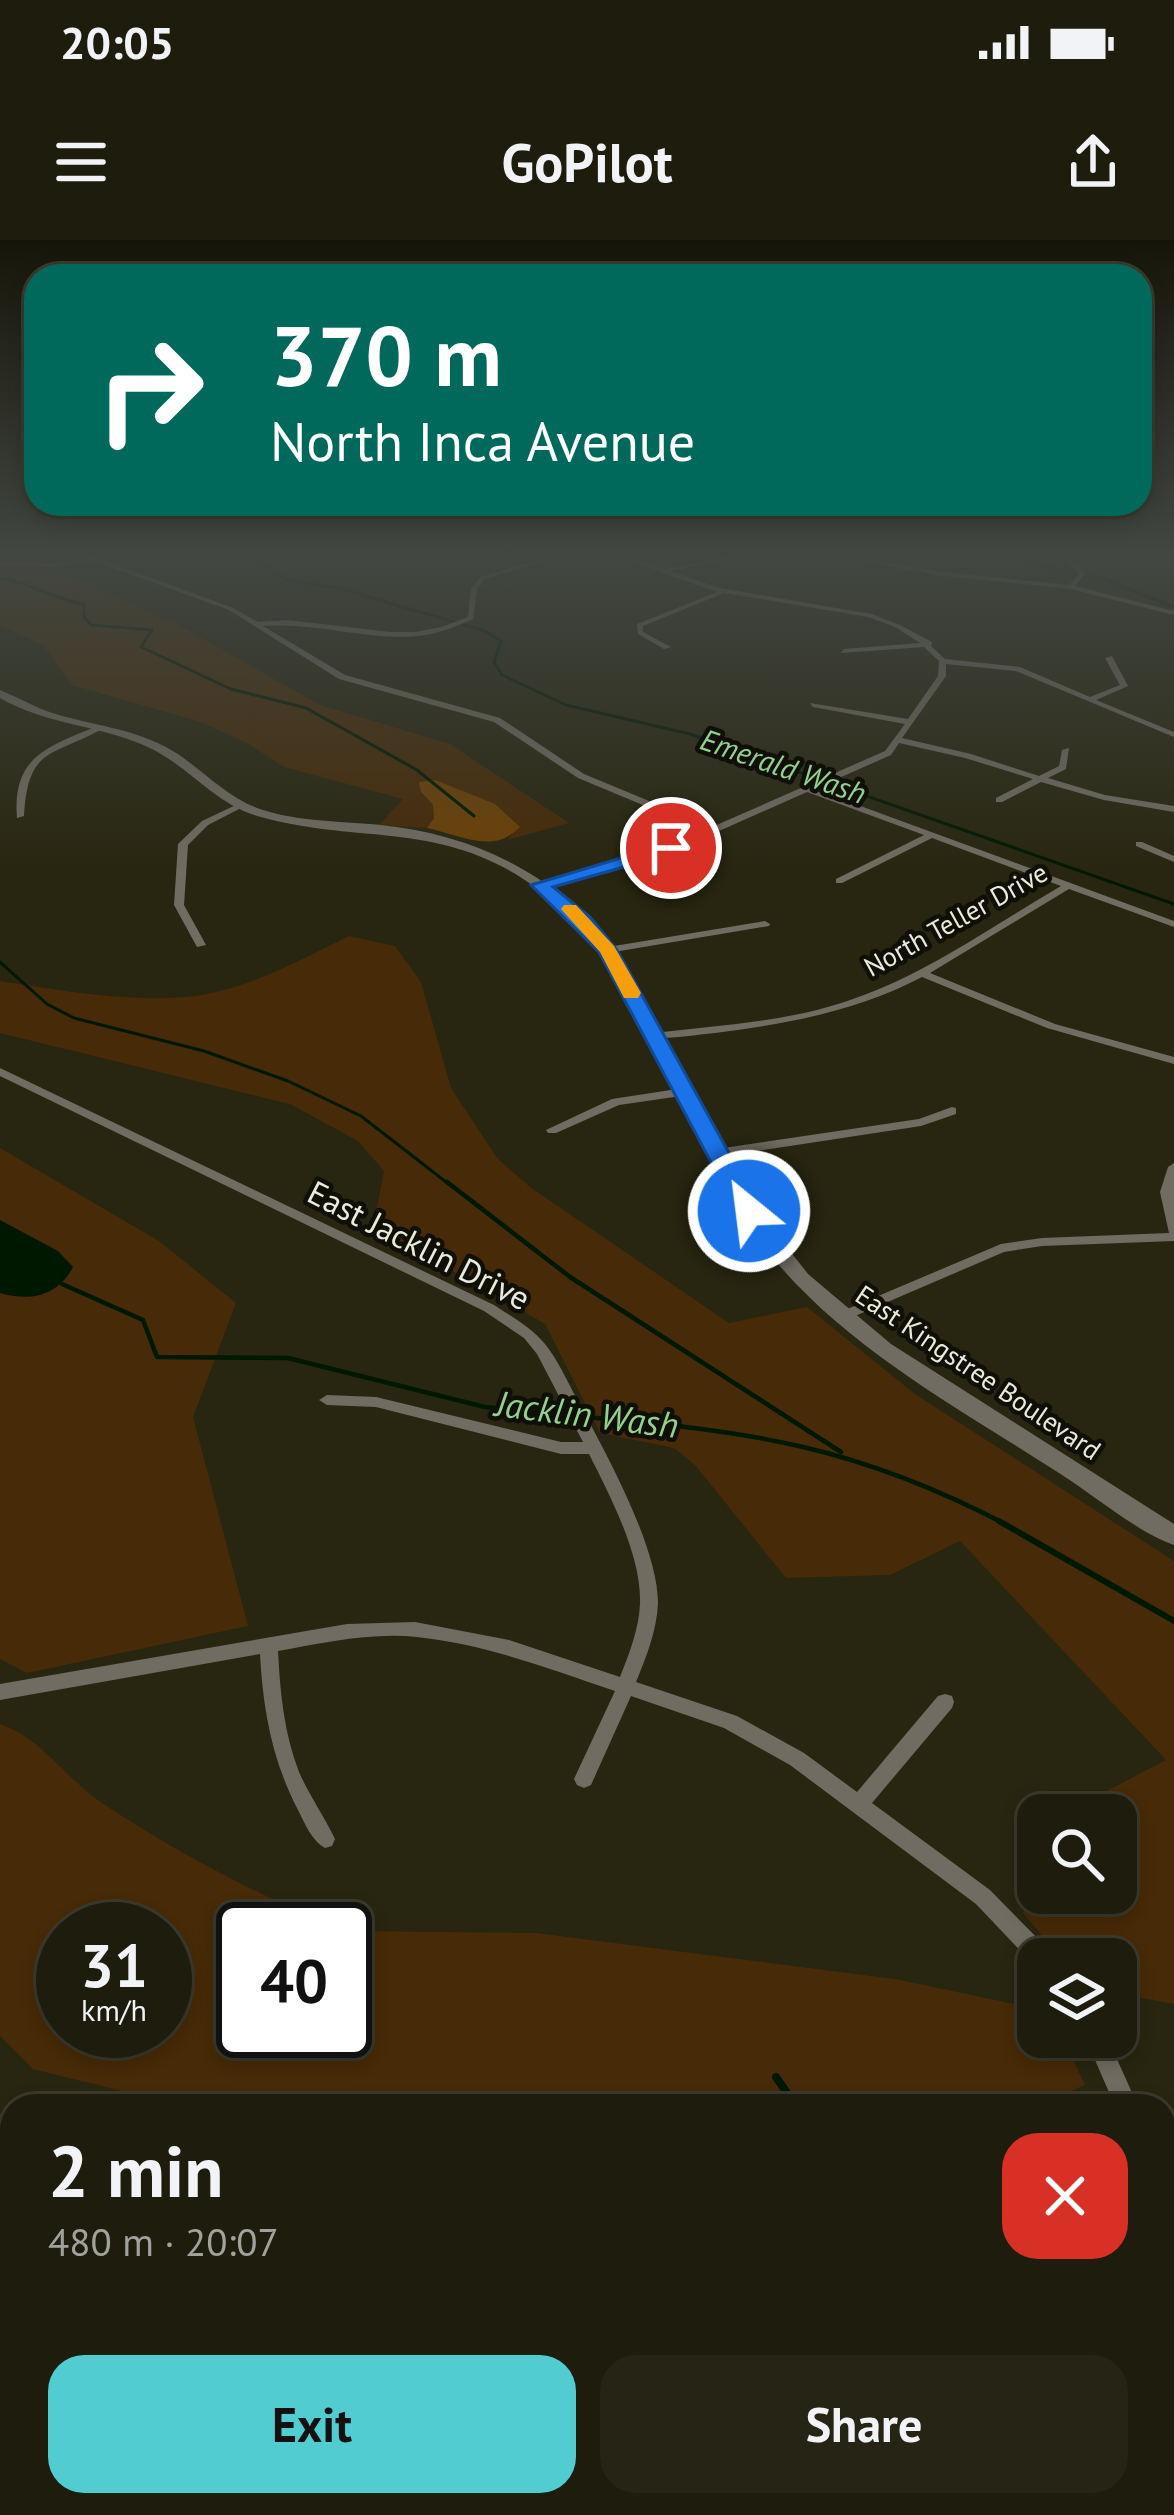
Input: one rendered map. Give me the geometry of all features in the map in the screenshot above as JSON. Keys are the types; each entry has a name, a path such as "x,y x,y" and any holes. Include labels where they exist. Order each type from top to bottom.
{"street":[{"path":"316,660 342,677 497,720 581,776 713,831"},
{"path":"1090,699 1124,686 1110,660"},
{"path":"540,885 642,859 888,752 942,676 943,662 1017,669 1174,735"},
{"name":"East Kingstree Boulevard","path":"0,693 41,714 163,750 213,792 241,806 293,820 454,841 502,859 540,885 584,921 608,950 764,1233 801,1278 843,1316 935,1384 1174,1535"},
{"path":"812,705 909,722"},
{"path":"20,816 20,782 29,766 98,729"},
{"path":"898,740 967,754 1107,799 1174,809"},
{"path":"999,800 1063,766 1066,750"},
{"path":"807,789 1174,923"},
{"path":"201,945 179,905 183,844 205,823 241,806"},
{"path":"839,881 932,835"},
{"path":"1138,844 1174,860"},
{"name":"North Teller Drive","path":"654,1036 830,1010 878,993 1069,885"},
{"path":"608,950 765,924"},
{"path":"920,972 1051,1026 1174,1061"},
{"name":"East Jacklin Drive","path":"0,1072 511,1322 543,1352 640,1549 650,1603 584,1779"},
{"path":"552,1130 616,1102 684,1092"},
{"path":"717,1153 921,1122 952,1111"},
{"path":"843,1316 1001,1248 1174,1233 1166,1192 1174,1167"},
{"path":"327,1400 376,1402 561,1448 591,1448"},
{"path":"0,1692 347,1631 436,1631 509,1647 730,1722 797,1759 983,1897 1023,1938"},
{"path":"269,1647 275,1732 282,1760 325,1839"},
{"path":"860,1805 945,1702"},
{"path":"1105,2058 1121,2094"}],"shaded area":[{"path":"54,660 241,660 320,705 450,744 569,823 507,840 519,827 435,780 421,793 433,805 434,818 427,828 379,825 403,799 284,767 201,722 72,685"},
{"path":"435,780 495,804 520,827 488,841 427,828 434,818 433,805 419,782"},
{"path":"349,936 395,946 421,982 451,1088 497,1158 530,1187 729,1323 807,1307 915,1394 1174,1561 1174,2004 1137,1997 1137,1938 1044,1938 1024,1914 1137,1914 1137,1794 1101,1794 1166,1760 960,1541 890,1575 786,1578 695,1465 674,1448 600,1433 545,1324 393,1237 376,1213 384,1171 358,1141 290,1104 0,1033 0,981 115,997 185,997 249,982"},
{"path":"0,1148 159,1241 236,1303 193,1417 248,1626 27,1673 0,1659"},
{"path":"0,1220 58,1251 73,1267 67,1277 42,1294 0,1293"},
{"path":"0,1724 29,1739 102,1803 281,1902 216,1902 216,2058 372,2058 372,1931 536,1933 895,1979 1017,2005 1017,2058 1072,2058 1085,2085 1066,2094 134,2094 33,2069 0,2036"}],"waterway":[{"path":"169,660 231,689 306,708 417,770 474,816"},
{"name":"Emerald Wash","path":"495,660 502,675 566,705 690,734 1174,904"},
{"path":"0,962 47,1004 74,1018 204,1051 288,1081 361,1116 450,1185"},
{"path":"447,1182 570,1277 841,1452"},
{"name":"Jacklin Wash","path":"62,1284 143,1320 157,1357 288,1358 485,1407 574,1416"},
{"name":"Jacklin Wash","path":"585,1417 801,1446 900,1476 1000,1522"},
{"name":"Jacklin Wash","path":"1000,1522 1005,1524"},
{"name":"Jacklin Wash","path":"1000,1522 1174,1621"},
{"path":"776,2077 788,2094"}],"slow traffic":[{"path":"570,909 608,950 631,993"}],"route":[{"path":"671,848 540,885 584,921 608,950 749,1211"}]}
